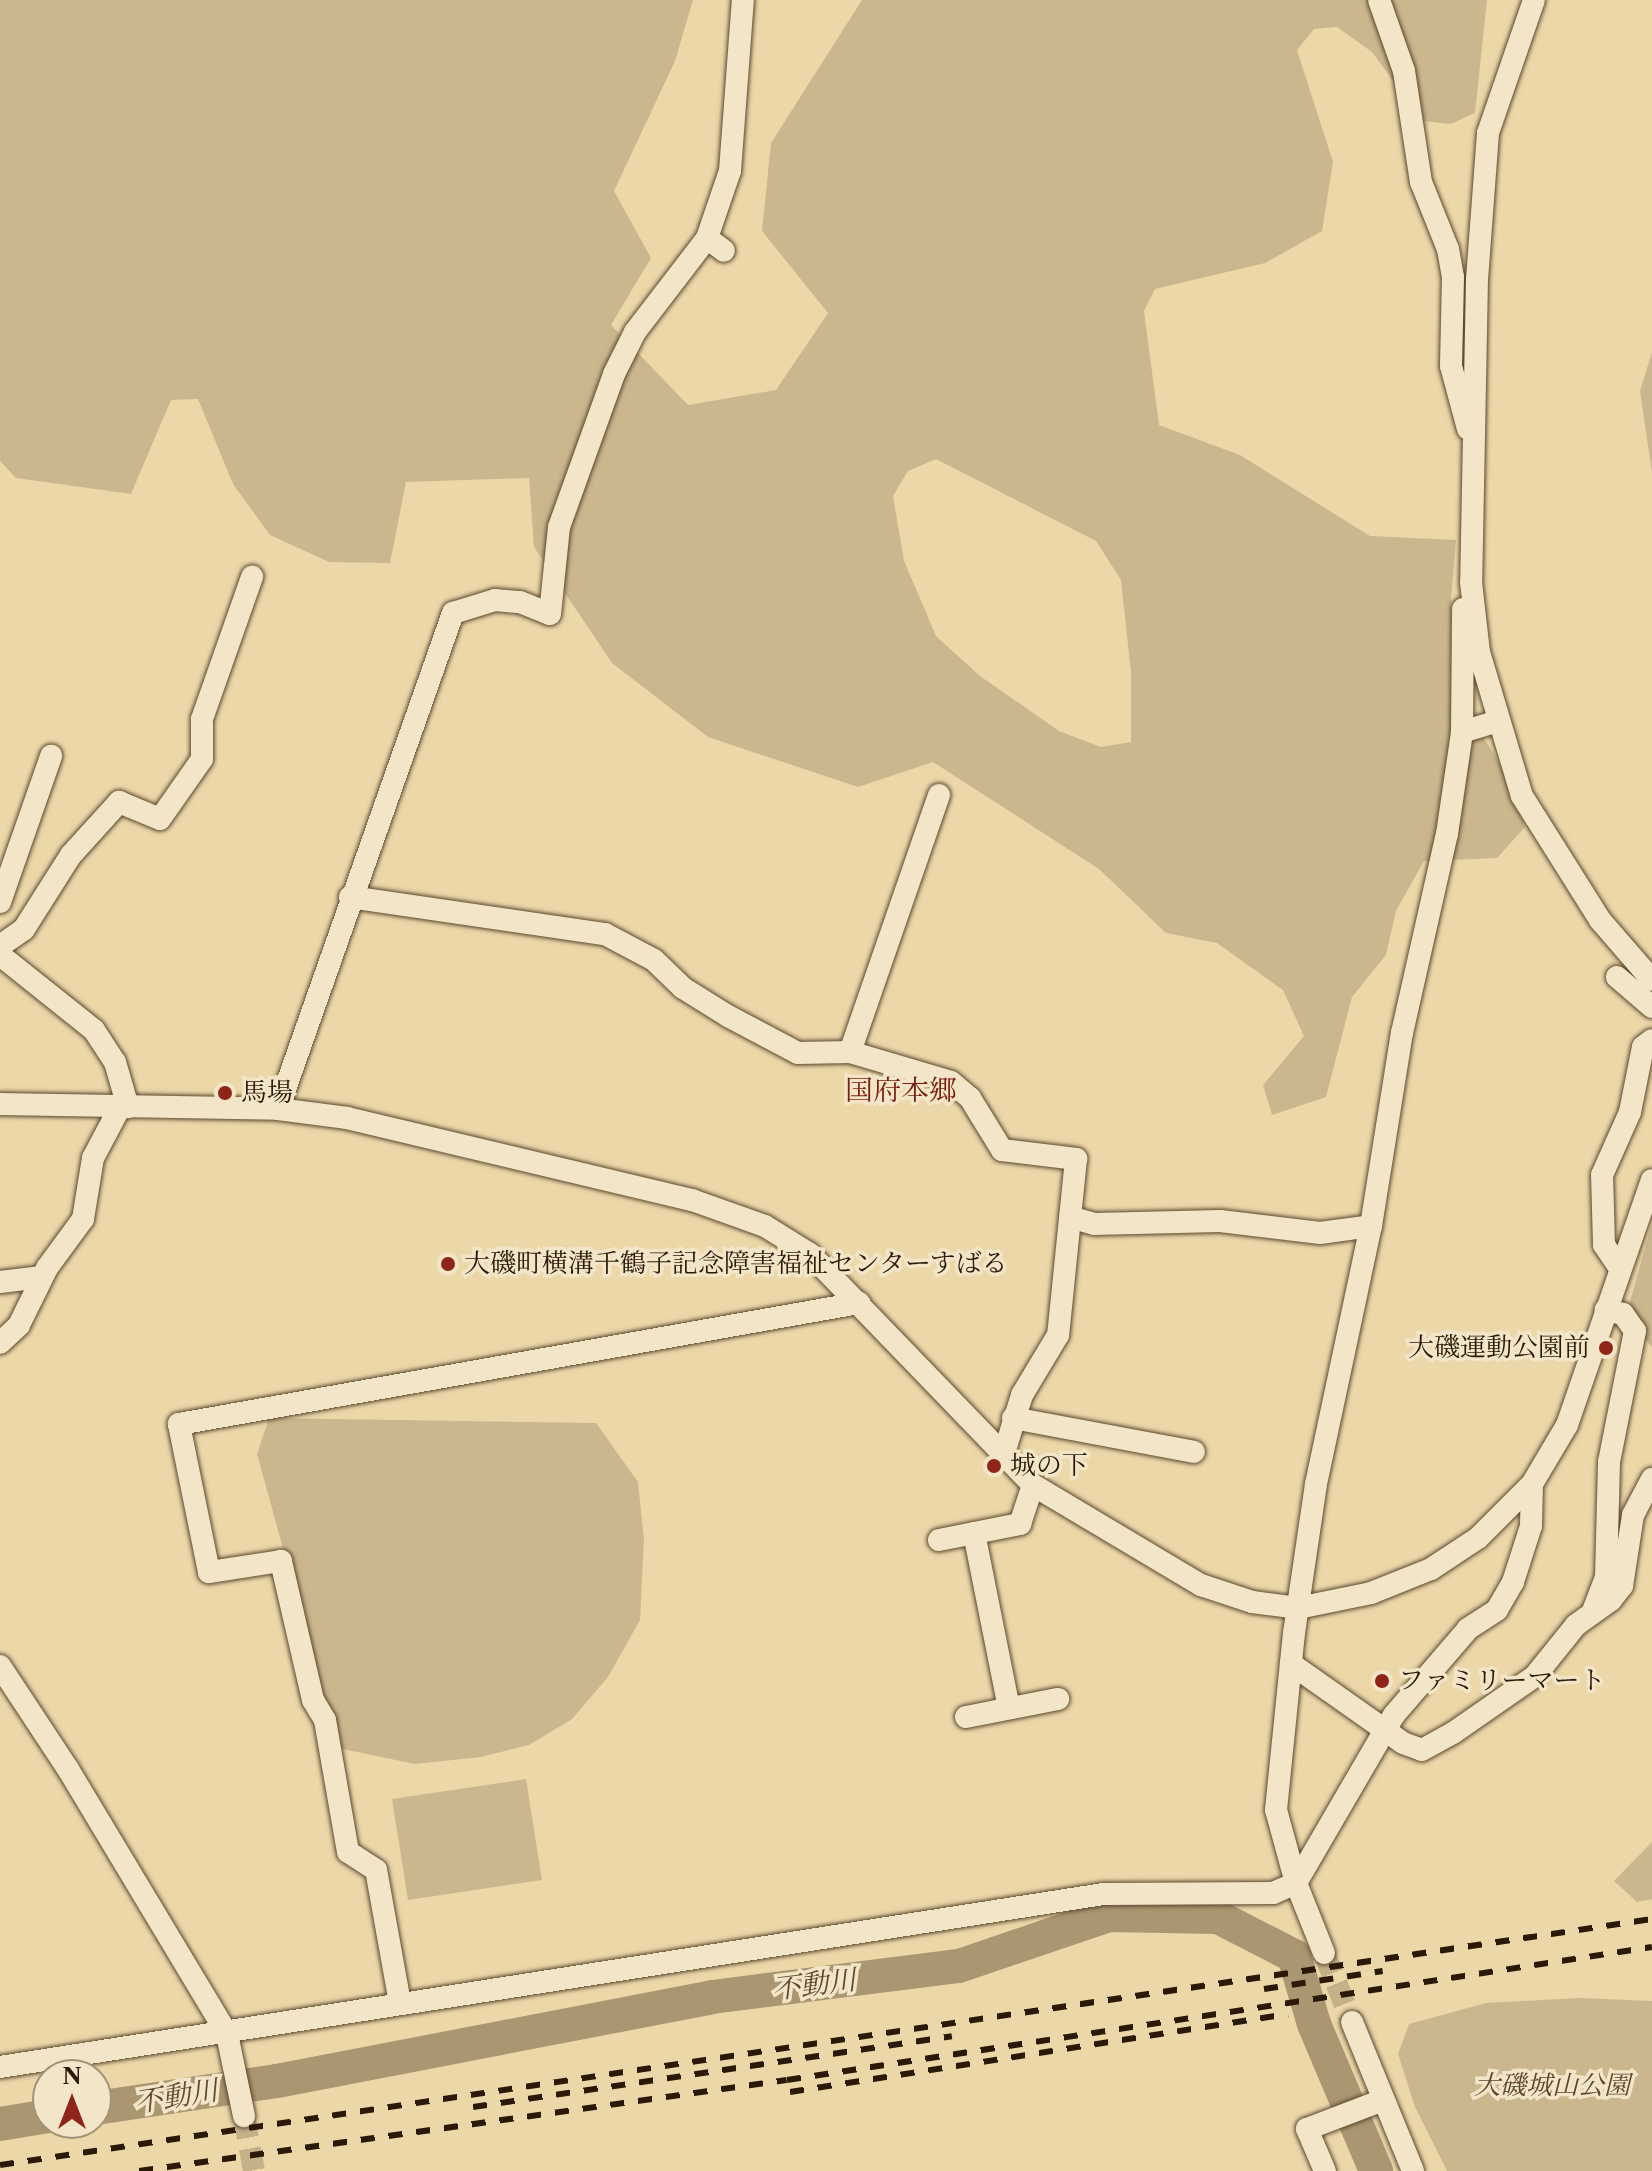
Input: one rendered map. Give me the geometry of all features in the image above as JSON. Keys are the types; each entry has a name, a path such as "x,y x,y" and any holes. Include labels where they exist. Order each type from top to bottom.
{"street":[{"path":"278,1109 350,897 453,613 495,600 520,602 550,614 559,527 614,374 635,332 716,245 730,171 743,0"},
{"path":"1379,0 1404,71 1421,182 1448,249 1453,277 1451,366 1475,453"},
{"path":"1534,0 1488,133 1477,279 1471,582 1479,652 1497,721 1522,796 1558,860 1652,980"},
{"path":"0,946 24,929 71,855 119,802 160,819 202,759 202,719 252,577"},
{"path":"1324,1953 1296,1883 1276,1810 1291,1664 1315,1491 1371,1226 1402,1033 1447,834 1462,732 1463,604 1471,582"},
{"path":"1462,732 1497,721"},
{"path":"0,902 51,756"},
{"path":"850,1052 939,795"},
{"path":"350,897 605,934 654,960 717,1009 798,1053 850,1052 951,1082 970,1098 1002,1150 1076,1159 1058,1335 1013,1418 1003,1456"},
{"path":"0,955 94,1030 115,1062 124,1107 93,1158 83,1219 42,1277 19,1325 0,1343"},
{"path":"1617,977 1652,1007"},
{"path":"1619,1267 1604,1245 1602,1175 1630,1112 1643,1047 1652,1040"},
{"path":"0,1104 278,1109 458,1141 692,1200 776,1233 810,1254 1033,1485 1201,1585 1252,1602 1298,1608 1371,1593 1431,1569 1478,1538 1532,1484 1567,1425 1619,1267 1652,1180"},
{"path":"1070,1217 1094,1224 1220,1221 1320,1233 1371,1226"},
{"path":"0,1282 42,1277"},
{"path":"400,2003 376,1870 348,1852 325,1720 313,1700 281,1561 209,1572 179,1424 859,1303"},
{"path":"1593,1611 1606,1577 1609,1462 1635,1331 1623,1314 1605,1310"},
{"path":"1013,1418 1194,1452"},
{"path":"1291,1664 1385,1730 1422,1750 1453,1733 1535,1676 1593,1611 1622,1586 1633,1515 1652,1479"},
{"path":"0,2067 227,2034 400,2003 1104,1894 1162,1891 1230,1897 1273,1893 1296,1883 1385,1730 1447,1651 1497,1610 1513,1582 1531,1526 1532,1484"},
{"path":"939,1540 1020,1524 1033,1485"},
{"path":"974,1533 1009,1708"},
{"path":"0,1666 68,1769 227,2034 244,2116"},
{"path":"966,1717 1058,1699"},
{"path":"1352,2022 1378,2102 1413,2171"},
{"path":"1325,2171 1307,2129 1378,2102"}],"green space":[{"path":"0,0 693,0 675,61 614,191 651,258 611,325 688,405 776,390 828,313 762,231 771,143 862,0 1487,0 1475,113 1451,124 1423,121 1372,52 1337,27 1314,29 1297,50 1333,162 1322,231 1265,263 1155,289 1144,311 1159,425 1240,455 1370,536 1456,540 1451,599 1453,691 1501,765 1525,827 1497,858 1424,861 1396,911 1386,955 1352,997 1326,1097 1272,1115 1263,1085 1304,1036 1283,990 1217,943 1166,933 1099,869 933,762 858,787 708,737 612,663 534,547 529,478 406,482 390,563 329,562 270,535 233,484 198,399 171,400 131,494 16,478 0,461","holes":["936,459 1096,541 1121,580 1131,672 1131,742 1101,747 1059,731 980,676 936,636 904,561 893,496 908,471"]},
{"path":"1652,352 1652,473 1640,391"},
{"path":"1652,1223 1652,1347 1626,1316"},
{"path":"269,1418 596,1423 638,1482 644,1540 640,1620 608,1677 572,1719 529,1745 481,1757 415,1764 338,1748 257,1454"},
{"path":"526,1779 542,1880 408,1900 392,1799"},
{"path":"1652,1842 1652,1899 1637,1902 1614,1881"},
{"name":"大磯城山公園","path":"1579,1998 1652,2001 1652,2171 1447,2171 1415,2107 1398,2054 1409,2024 1486,2003"}],"waterway":[{"name":"不動川","path":"112,2106 277,2081 712,1997 959,1966 1109,1915 1218,1917 1294,1956 1314,2024 1376,2171"},
{"name":"不動川","path":"0,2124 32,2119"}],"tunnel":[{"path":"1324,1953 1352,2022"},
{"path":"244,2116 254,2171"}],"railway":[{"path":"0,2165 1652,1919"},
{"path":"139,2171 787,2080 1652,1947"},
{"path":"1264,1989 1383,1971"},
{"path":"790,2092 1288,2014"},
{"path":"473,2107 952,2036"}],"place":[{"name":"馬場","path":"225,1093"},
{"name":"大磯町横溝千鶴子記念障害福祉センターすばる","path":"448,1264"},
{"name":"大磯運動公園前","path":"1606,1348"},
{"name":"城の下","path":"994,1466"},
{"name":"ファミリーマート","path":"1382,1681"}],"district":[{"name":"国府本郷","path":"901,1090"}]}
